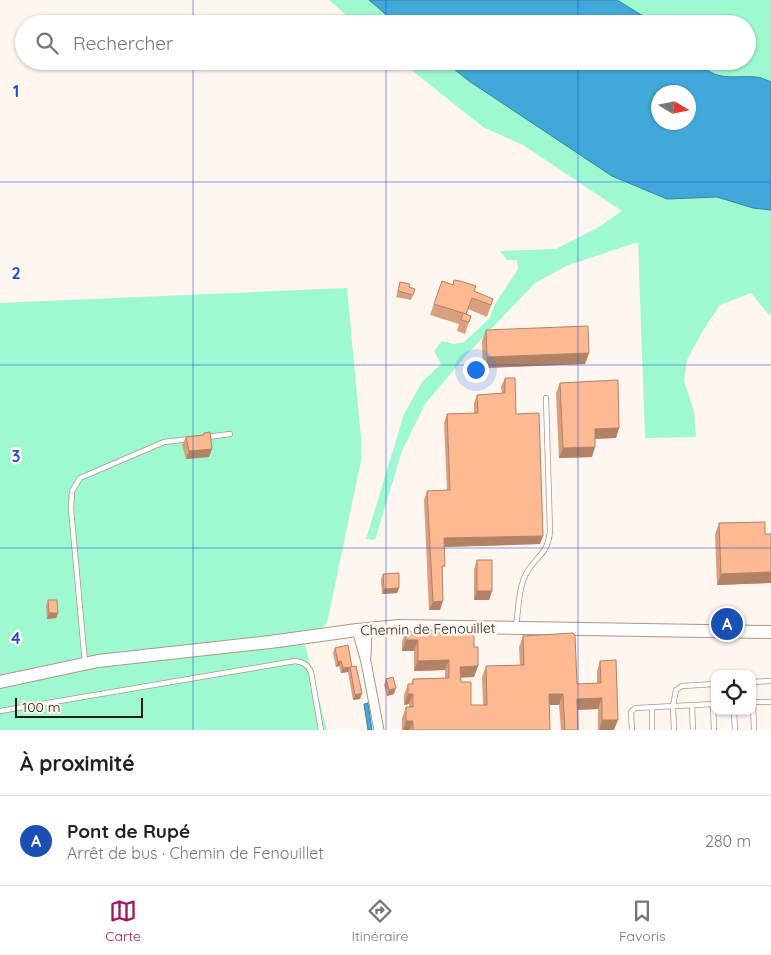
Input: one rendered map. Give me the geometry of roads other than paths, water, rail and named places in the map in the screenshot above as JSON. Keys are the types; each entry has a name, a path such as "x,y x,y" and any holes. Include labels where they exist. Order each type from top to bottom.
{"street":[{"name":"Chemin de Fenouillet","path":"0,682 85,664 399,626 771,632"},
{"path":"362,629 366,662 379,730"}],"lane":[{"path":"516,628 522,585 535,561 548,547 550,532 546,398"},
{"path":"202,437 230,434"},
{"path":"85,664 71,500 75,483 80,478 164,442 192,438"},
{"path":"0,711 294,661 302,662 308,666 311,672 321,730"},
{"path":"756,682 771,680"},
{"path":"674,730 674,694 678,687 711,684"},
{"path":"756,702 771,702"},
{"path":"632,730 632,710 652,707 711,704"},
{"path":"692,705 693,730"},
{"path":"652,707 652,730"},
{"path":"714,715 714,730"},
{"path":"734,715 735,730"},
{"path":"753,715 754,730"}],"water":[{"path":"369,0 617,0 641,15 386,15"},
{"path":"455,70 708,70 718,75 758,77 771,82 771,210 753,208 717,197 667,199 612,176"},
{"path":"368,703 372,730 368,730 364,704"}],"place":[{"name":"Pont de Rupé","path":"727,624"}]}
